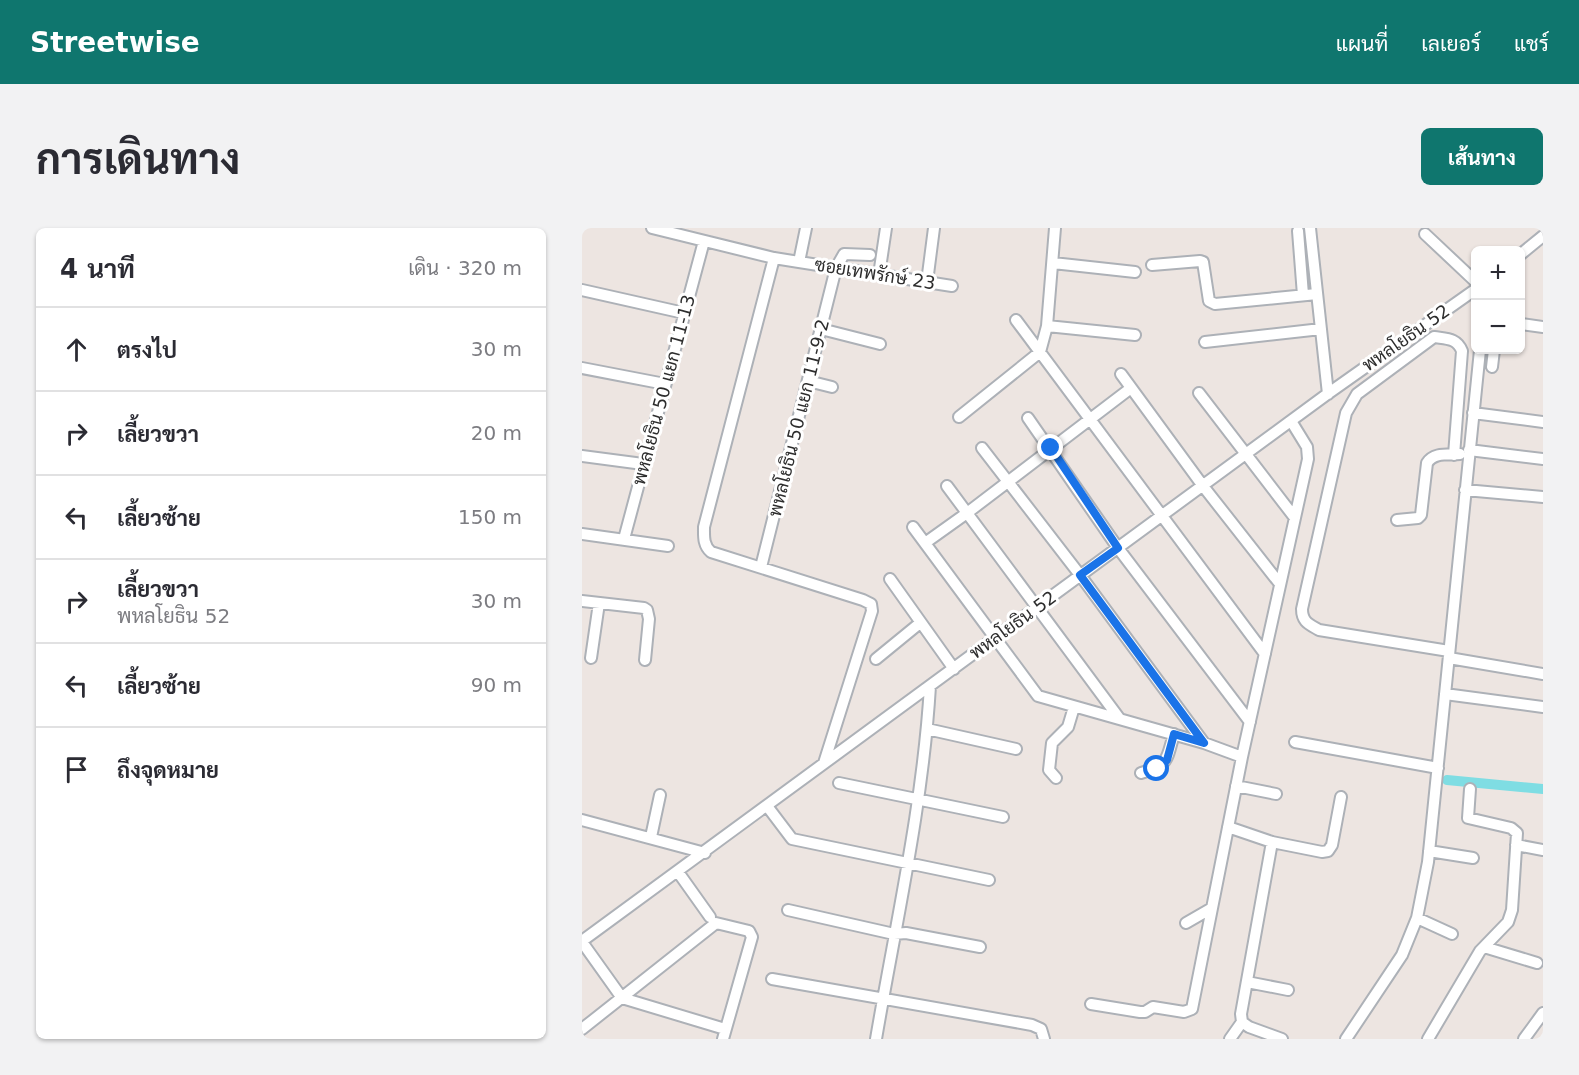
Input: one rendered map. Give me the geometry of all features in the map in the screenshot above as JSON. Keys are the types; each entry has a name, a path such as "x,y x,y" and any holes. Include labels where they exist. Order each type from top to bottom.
{"street":[{"name":"ซอยเทพรักษ์ 23","path":"652,228 774,258 952,286"},
{"name":"ซอยเทพรักษ์ 23","path":"799,262 806,228"},
{"path":"879,275 886,228"},
{"path":"927,282 934,228"},
{"path":"959,417 1040,351 1047,326 1055,228"},
{"path":"1310,228 1328,394"},
{"path":"1298,231 1303,295"},
{"path":"1425,234 1471,277"},
{"path":"1525,251 1543,236"},
{"name":"พหลโยธิน 50 แยก 11-13","path":"624,539 704,241"},
{"path":"836,268 844,254 870,255"},
{"path":"774,258 704,527 705,543 711,552 863,600 872,607 824,764"},
{"path":"1152,265 1203,262 1209,301 1215,304 1317,294"},
{"path":"1053,263 1135,272"},
{"name":"พหลโยธิน 50 แยก 11-9-2","path":"761,567 836,268"},
{"path":"582,290 684,313"},
{"name":"พหลโยธิน 52","path":"582,942 1080,575 1471,293"},
{"path":"1016,320 1089,421 1265,654"},
{"path":"1525,325 1543,327"},
{"path":"1047,326 1134,335"},
{"path":"821,329 879,344"},
{"path":"1206,342 1321,329"},
{"path":"1454,455 1462,351 1459,343 1434,337 1357,394 1346,412 1302,617 1307,624 1319,630 1543,674"},
{"path":"1346,1039 1402,955 1417,918 1429,852 1480,354"},
{"path":"1492,367 1494,354"},
{"path":"582,368 665,384"},
{"path":"1121,374 1203,486 1280,584"},
{"path":"808,381 832,387"},
{"path":"925,543 1131,388"},
{"path":"1199,393 1295,518"},
{"path":"1473,413 1543,422"},
{"path":"1028,418 1051,448 1118,548 1250,722"},
{"path":"1091,1004 1140,1012 1153,1007 1190,1012 1194,1002 1242,757 1309,453 1291,421"},
{"path":"982,448 1080,575 1204,743"},
{"path":"1397,520 1418,518 1421,515 1427,463 1435,456 1469,452 1543,459"},
{"path":"582,456 644,464"},
{"path":"947,486 1119,718"},
{"path":"1465,490 1543,497"},
{"path":"913,527 997,637 1038,696 1174,734 1242,757"},
{"path":"582,534 668,546"},
{"path":"890,579 954,669"},
{"path":"582,601 647,610 650,619 645,660"},
{"path":"591,658 598,603"},
{"path":"876,658 920,623"},
{"path":"876,1039 917,799 927,729 930,686"},
{"path":"1445,694 1543,707"},
{"path":"1056,778 1048,770 1052,743 1068,727 1074,707"},
{"path":"927,729 1016,749"},
{"path":"1141,773 1163,765 1167,760 1174,734"},
{"path":"1295,742 1438,768"},
{"path":"839,783 1003,817"},
{"path":"1236,786 1276,794"},
{"path":"1428,1039 1484,947 1508,922 1512,910 1517,833 1515,830 1468,818 1470,789"},
{"path":"651,837 660,795"},
{"path":"1228,827 1272,842 1322,852 1328,851 1332,845 1341,797"},
{"path":"766,806 792,839 989,880"},
{"path":"582,820 705,853"},
{"path":"1230,1039 1242,1022 1246,982 1272,842"},
{"path":"1516,845 1543,850"},
{"path":"1429,852 1473,858"},
{"path":"678,872 711,917"},
{"path":"1186,923 1212,908"},
{"path":"788,910 894,934 906,933 980,948"},
{"path":"1417,918 1452,934"},
{"path":"582,942 622,999 724,1034 752,937 749,931 716,923 622,999 582,1029"},
{"path":"1484,947 1537,963"},
{"path":"772,979 1032,1024 1041,1029 1044,1039"},
{"path":"1246,982 1288,990"},
{"path":"1524,1039 1543,1013"},
{"path":"1242,1022 1248,1027 1281,1039"}],"waterway":[{"path":"1447,780 1543,789"}],"route":[{"path":"1051,448 1118,548 1080,575 1204,743 1174,734 1167,760 1157,769"}]}
